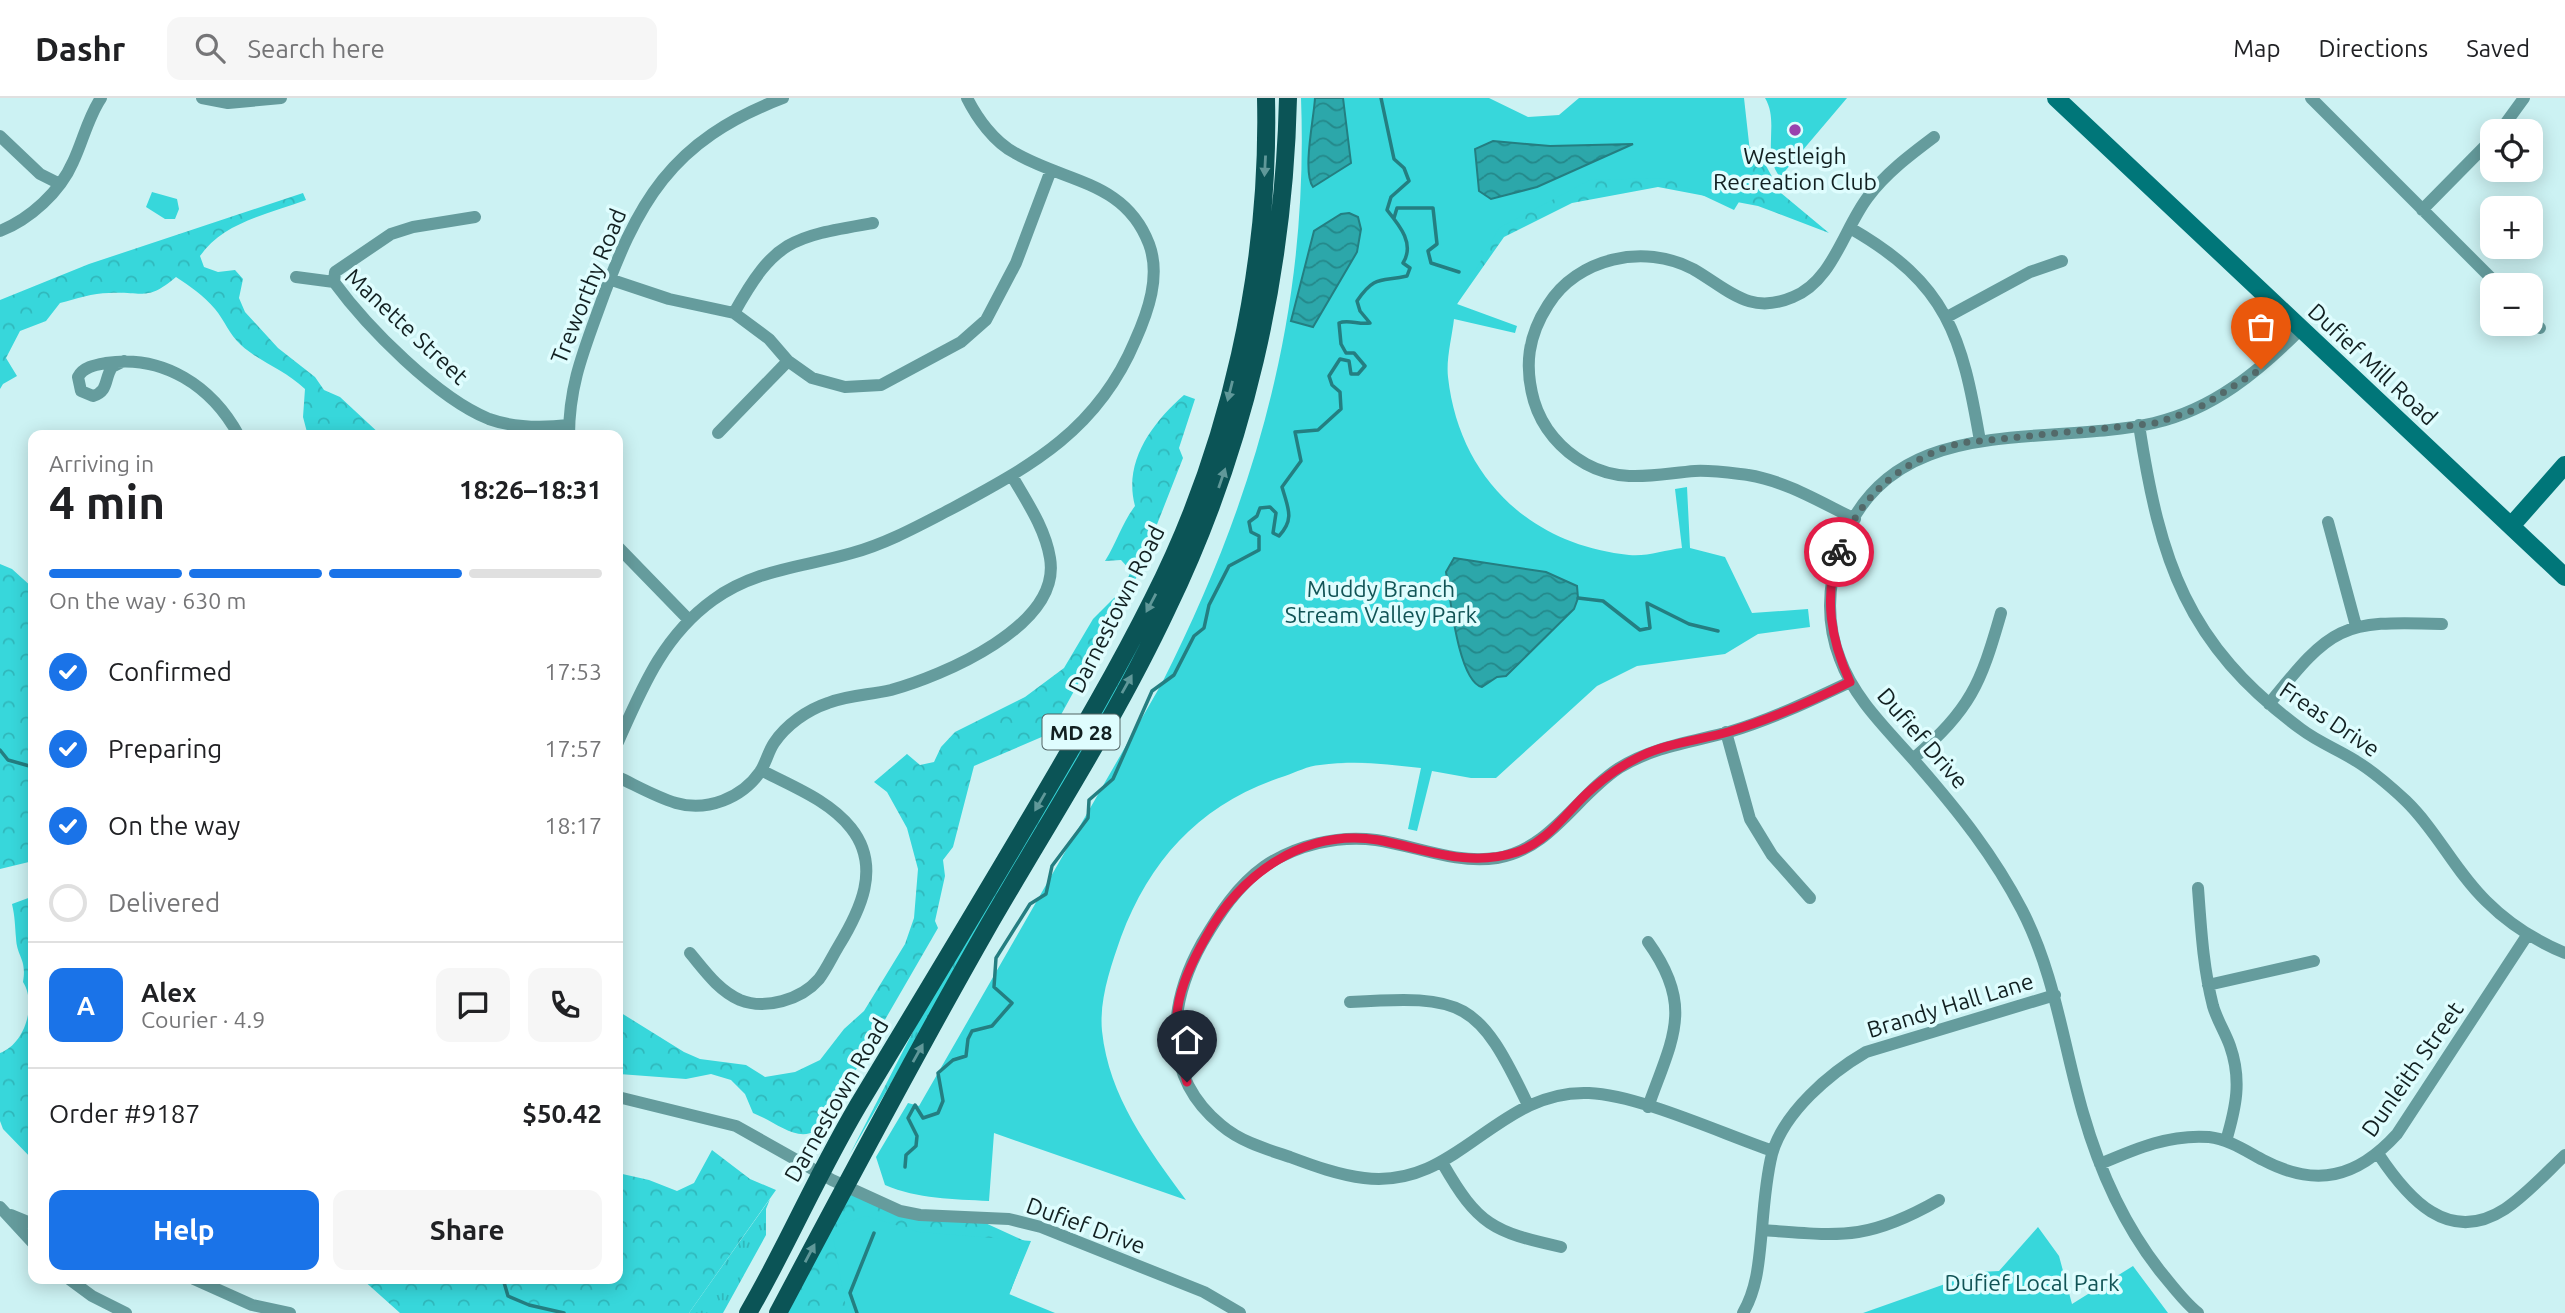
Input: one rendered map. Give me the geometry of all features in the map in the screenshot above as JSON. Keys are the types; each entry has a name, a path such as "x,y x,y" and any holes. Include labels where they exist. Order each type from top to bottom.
{"main road":[{"name":"Darnestown Road","path":"778,1313 832,1179 1085,725 1154,597 1178,543 1213,450 1241,345 1262,212 1266,98"},
{"name":"Darnestown Road","path":"748,1313 780,1258 964,969 1145,652 1206,522 1241,418 1264,320 1281,214 1288,98"},
{"name":"Dufief Mill Road","path":"2056,98 2565,577"},
{"path":"2511,526 2565,465"}],"street":[{"path":"0,231 42,207 72,166 93,110 102,98"},
{"path":"202,98 228,103 281,98"},
{"name":"Treworthy Road","path":"569,430 569,400 575,374 609,279 638,213 668,171 691,148 730,120 783,98"},
{"path":"623,732 653,666 688,619 715,598 754,578 784,567 851,554 896,538 1012,476 1057,446 1100,403 1128,358 1153,290 1151,248 1133,212 1112,195 1012,152 983,125 967,98"},
{"path":"2311,98 2486,273"},
{"path":"2509,119 2524,98"},
{"path":"0,136 25,162 58,183"},
{"path":"1855,519 1784,484 1748,475 1698,471 1638,478 1602,471 1585,463 1560,446 1538,413 1529,381 1528,359 1538,321 1554,295 1587,269 1611,259 1638,256 1663,259 1691,269 1735,298 1763,304 1796,296 1815,282 1865,200 1881,181 1934,137"},
{"path":"2422,210 2480,151"},
{"path":"609,279 669,299 734,313 769,339 788,361 823,382 845,387 881,385 961,342 996,306 1016,263 1051,170"},
{"path":"334,282 335,272 391,234 413,227 475,217"},
{"path":"734,313 756,273 785,248 817,233 873,223"},
{"path":"1850,228 1905,264 1928,288 1947,317 1968,372 1980,441"},
{"path":"1947,317 2030,272 2062,261"},
{"name":"Manette Street","path":"296,277 334,282 353,308 389,343 442,391 466,408 515,425 569,430"},
{"name":"Dufief Drive","path":"2198,1313 2150,1258 2130,1226 2100,1164 2083,1112 2055,995 2032,929 2001,871 1969,824 1866,706 1850,682 1834,639 1830,607 1835,564 1855,519 1880,486 1906,465 1942,449 1980,441 2139,425 2197,409 2261,369 2301,329"},
{"path":"124,361 152,364 192,382 216,403 235,430"},
{"path":"718,433 788,361"},
{"name":"Freas Drive","path":"2139,425 2157,524 2176,582 2212,641 2269,704 2304,732 2357,761 2386,783 2425,821 2485,900 2528,934 2565,953"},
{"path":"623,779 677,803 702,807 733,797 761,770 773,744 785,729 808,712 830,702 929,678 1016,629 1037,608 1050,579 1050,559 1042,529 1012,476"},
{"path":"2328,522 2356,626"},
{"path":"623,552 688,619"},
{"path":"1913,759 1949,727 1970,699 1987,664 2001,613"},
{"path":"2269,704 2309,654 2328,639 2356,626 2393,622 2442,624"},
{"path":"1773,1151 1614,1096 1588,1093 1563,1095 1528,1105 1502,1119 1443,1164 1383,1179 1341,1174 1247,1142 1221,1125 1202,1106 1187,1082 1177,1050 1174,1026 1179,994 1192,960 1216,918 1240,888 1263,868 1298,849 1324,842 1376,840 1473,860 1521,851 1550,831 1592,788 1644,754 1780,716 1850,682"},
{"path":"1726,732 1750,819 1772,855 1810,898"},
{"path":"690,953 717,986 739,999 770,1004 783,1001 796,997 818,980 859,911 864,898 866,870 858,838 824,803 761,770"},
{"path":"2198,888 2208,985 2238,1076 2237,1102 2226,1141"},
{"name":"Dunleith Street","path":"2100,1164 2173,1138 2209,1137 2226,1141 2282,1170 2319,1177 2354,1169 2379,1155 2397,1135 2528,934"},
{"path":"1648,942 1664,964 1676,1001 1671,1041 1648,1107"},
{"path":"2208,985 2314,961"},
{"name":"Brandy Hall Lane","path":"1743,1313 1754,1290 1773,1151 1804,1101 1847,1063 1866,1052 2055,995"},
{"path":"1350,1002 1413,998 1438,1001 1466,1012 1484,1026 1501,1048 1528,1105"},
{"name":"Dufief Drive","path":"623,1098 736,1126 832,1179 900,1211 920,1215 1009,1219 1041,1227 1204,1292 1240,1313"},
{"path":"2379,1155 2415,1203 2447,1218 2467,1221 2504,1209 2565,1155"},
{"path":"1443,1164 1468,1205 1480,1217 1515,1237 1561,1247"},
{"path":"1762,1230 1822,1235 1871,1232 1904,1220 1939,1200"},
{"path":"4,1210 28,1222"},
{"path":"4,1210 28,1238"},
{"path":"76,1284 92,1296 126,1313"},
{"path":"204,1284 251,1309 290,1313"}],"green space":[{"name":"Muddy Branch Stream Valley Park","path":"1301,98 1489,98 1528,117 1559,115 1579,98 1744,98 1753,179 1734,210 1666,178 1590,180 1499,228 1457,304 1517,326 1515,333 1454,319 1448,355 1448,377 1455,413 1467,446 1484,475 1506,500 1531,521 1560,537 1593,549 1635,555 1682,548 1675,489 1687,487 1690,548 1725,557 1752,613 1808,609 1810,627 1758,634 1725,654 1637,666 1597,686 1496,778 1471,778 1432,771 1417,831 1408,829 1421,768 1346,763 1311,767 1256,787 1205,817 1184,836 1164,858 1133,908 1110,971 1104,995 1102,1031 1113,1078 1132,1121 1186,1200 994,1133 989,1201 923,1196 897,1190 885,1185 876,1157 908,1103 919,1106 1162,683 1196,613 1225,542 1250,471 1270,400 1286,327 1296,252 1301,176"},
{"name":"Westleigh Recreation Club","path":"1765,98 1847,98 1780,177 1772,158 1771,118"},
{"path":"1691,109 1759,153 1781,193 1829,233 1758,206 1658,187 1572,203 1504,237 1457,304 1334,289"},
{"path":"152,192 177,199 179,209 175,219 165,219 146,207"},
{"path":"303,193 306,200 234,227 210,244 200,256 204,267 218,272 235,270 243,279 239,298 245,312 278,348 315,377 324,390 340,397 376,430 306,430 303,417 305,389 241,345 211,304 176,277 151,293 103,293 60,303 46,321 20,331 6,358 17,376 3,384 0,389 0,300 89,264"},
{"path":"1268,224 1273,225 1198,526 1127,673 849,1156 919,1020 1178,560"},
{"path":"1184,395 1195,399 1179,448 1183,458 1136,578 1051,733 974,766 953,847 943,860 945,876 935,921 938,928 838,1101 825,1107 828,1116 820,1127 811,1133 802,1134 783,1129 753,1113 745,1094 731,1080 711,1074 686,1079 623,1074 623,1014 684,1052 700,1059 746,1065 765,1077 795,1072 820,1060 844,1029 864,1011 905,944 914,918 918,869 907,828 887,792 874,782 907,754 920,765 934,762 941,747 955,732 1025,697 1064,668 1093,619 1123,589 1131,571 1121,560 1105,561 1135,506 1133,474 1143,444 1172,406"},
{"path":"0,564 12,569 28,583 28,862 0,869"},
{"path":"28,898 28,996 23,982 24,968 17,945 12,904"},
{"path":"28,1012 28,1155 3,1129 0,1121 0,1053 16,1041"},
{"path":"712,1150 750,1179 776,1190 689,1313 400,1313 368,1284 623,1284 623,1174 649,1180 677,1191 694,1183"},
{"path":"846,1185 920,1215 970,1216 1029,1243 1006,1303 1023,1313 778,1313"},
{"path":"770,1199 766,1209 766,1235 723,1313 689,1313"},
{"path":"866,1216 919,1232 1031,1241 1009,1294 1055,1313 847,1313 833,1236 838,1225"},
{"name":"Dufief Local Park","path":"2038,1227 2059,1256 2072,1304 2133,1266 2168,1313 1863,1313 1979,1272 1999,1271"}],"water":[{"path":"1315,98 1343,98 1351,163 1313,187 1309,158"},
{"path":"1493,141 1550,146 1633,144 1537,187 1491,199 1479,191 1475,149"},
{"path":"1349,213 1358,217 1361,229 1357,252 1313,327 1291,321 1314,231 1341,214"},
{"path":"1454,558 1546,572 1577,586 1578,598 1574,609 1506,676 1497,677 1482,687 1467,670 1456,636 1446,572"}],"waterway":[{"path":"905,1167 906,1155 916,1146 917,1136 908,1118 915,1105 923,1118 938,1113 943,1101 938,1073 953,1060 966,1056 972,1031 992,1026 1012,1003 994,987 996,958 1030,904 1046,894 1052,866 1088,818 1089,800 1113,779 1152,691 1174,675 1194,636 1204,628 1209,605 1229,566 1259,550 1259,536 1251,532 1249,522 1257,516 1260,508 1270,507 1276,513 1273,533 1279,536 1284,530 1289,513 1282,487 1301,461 1295,432 1318,430 1341,409 1340,392 1332,385 1329,376 1340,359 1349,361 1351,374 1358,374 1365,366 1354,353 1346,353 1341,344 1339,323 1370,323 1360,311 1357,301 1363,292 1379,281 1407,276 1410,268 1403,263 1407,242 1387,210 1391,197 1409,181 1404,168 1394,159 1381,98"},
{"path":"1394,218 1397,208 1433,208 1437,244 1428,251 1431,263 1459,272"},
{"path":"1578,598 1603,601 1640,630 1650,628 1647,603 1689,624 1718,631"},
{"path":"0,750 8,760 28,766"},
{"path":"857,1313 850,1293 874,1233"},
{"path":"504,1284 508,1296 529,1305 564,1313"}],"way so far":[{"path":"1839,552 1855,519 1880,486 1906,465 1942,449 1960,443 2156,423 2197,409 2261,369"}],"place":[{"name":"Westleigh Recreation Club","path":"1795,130"}],"route":[{"path":"1187,1082 1177,1050 1174,1026 1179,994 1192,960 1216,918 1240,888 1263,868 1298,849 1324,842 1353,839 1376,840 1473,860 1521,851 1534,845 1559,824 1592,788 1644,754 1780,716 1850,682 1839,659 1831,629 1831,586 1839,552"}]}
